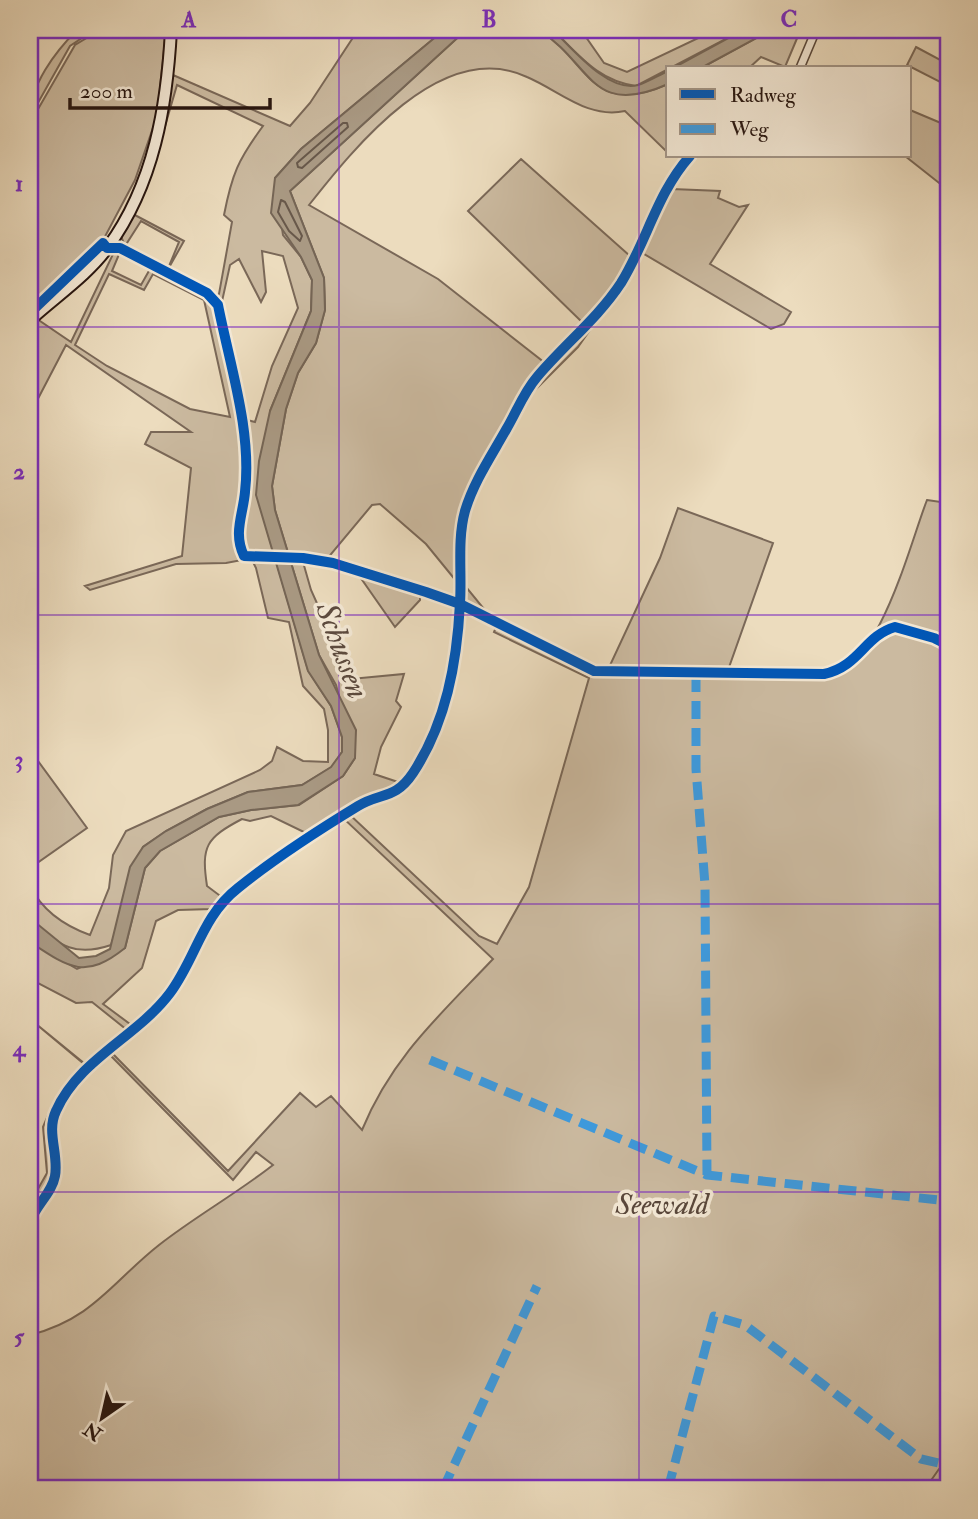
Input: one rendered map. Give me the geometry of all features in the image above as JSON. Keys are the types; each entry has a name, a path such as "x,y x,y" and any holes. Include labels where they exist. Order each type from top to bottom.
{"street":[{"path":"30,320 107,248 116,234 158,140 168,90 171,30"},
{"path":"801,66 816,30"},
{"path":"30,1222 52,1186 56,1174 51,1125 54,1114 75,1082 91,1064 126,1037 170,994 207,923 224,900 334,821 364,803 392,795 401,788 427,750 441,721 448,687 460,604 462,528 466,507 477,481 527,390 620,284 651,216 673,177 688,158"},
{"path":"116,234 120,248"},
{"path":"107,248 120,248 207,293 218,305 240,409 245,461 246,492 238,537 244,556 267,558"},
{"path":"303,558 333,563 460,604"}],"green space":[{"path":"77,30 94,30 70,46 30,117 39,81 60,48"},
{"path":"100,30 166,30 157,116 135,180 100,246 42,300 30,287 30,123 75,45"},
{"path":"358,30 380,30 385,36 396,30 444,30 301,149 275,178 283,235 301,257 312,280 311,311 270,411 267,530 308,670 331,706 342,737 342,752 332,767 302,785 248,792 207,809 143,847 111,945 98,949 76,949 59,942 31,921 30,886 41,903 55,916 90,935 109,888 113,855 126,831 260,770 272,761 277,747 303,761 328,762 328,730 324,709 303,686 289,622 268,618 256,568 241,538 243,490 235,534 242,560 176,564 90,590 85,586 182,556 191,468 145,444 151,432 191,432 66,345 30,414 30,325 37,319 71,342 115,250 120,252 112,271 141,285 150,269 213,302 239,418 255,422 272,366 298,308 283,256 262,251 266,292 261,302 239,259 230,265 221,306 214,297 219,294 232,222 224,215 230,189 247,148 263,126 177,85 162,136 173,75 290,126 310,103","holes":["109,274 144,290 153,274 204,300 230,417 190,409 107,366 75,345"]},
{"path":"466,30 539,30 607,91 622,95 642,93 666,85 666,151 625,111 598,111 574,102 527,77 495,69 463,72 433,85 403,105 375,129 309,205 438,279 545,363 520,396 470,489 457,582 426,544 380,504 372,505 327,559 301,555 311,590 351,679 404,674 396,701 401,707 381,747 374,774 401,783 393,791 353,803 308,834 271,816 250,821 242,819 214,838 206,852 207,886 223,898 212,909 178,910 156,921 142,968 103,1004 134,1027 90,1060 127,1030 92,1002 76,1003 30,979 30,942 77,969 125,948 145,868 160,851 219,817 251,810 299,805 343,776 355,758 336,685 319,655 275,510 272,486 286,409 298,373 316,343 325,310 324,278 290,191"},
{"path":"553,30 581,30 604,63 627,72 715,30 743,30 674,66 666,66 666,70 636,86 611,79 581,57"},
{"path":"771,30 814,30 811,39 798,36 785,66 761,57 751,66 705,66"},
{"path":"916,47 948,64 948,75 944,84 907,65"},
{"path":"912,111 948,126 948,190 908,158 912,158"},
{"path":"161,138 149,181 131,213 184,241 167,271 179,242 141,221 125,246 120,234"},
{"path":"521,159 630,256 620,279 584,324 468,211"},
{"path":"672,189 720,191 718,198 739,207 748,205 710,264 791,312 784,324 771,329 639,251 667,193"},
{"path":"625,280 578,347 525,400 540,377"},
{"name":"Seewald","path":"927,500 948,503 948,1489 30,1489 30,1335 52,1328 86,1309 159,1245 273,1165 256,1152 233,1180 109,1054 111,1052 228,1171 300,1093 316,1107 331,1096 362,1130 388,1080 419,1038 493,959 343,818 349,814 479,936 497,944 529,887 589,678 494,632 497,625 591,672 606,674 660,558 678,508 773,543 727,673 824,678 843,671 861,654 876,631 901,575"},
{"path":"358,574 420,593 420,600 395,627"},
{"path":"462,582 497,625 462,608"},
{"path":"30,750 87,828 30,868"},
{"path":"30,1019 85,1064 54,1109 53,1173 30,1212 30,1203 47,1173 43,1127 52,1106 84,1064"}],"water":[{"path":"444,30 466,30 290,191 324,278 325,310 316,343 298,373 286,409 272,486 275,510 319,655 356,730 355,758 343,776 298,805 251,810 219,817 160,851 145,868 125,948 99,964 77,967 67,964 30,942 30,918 79,958 96,956 110,949 130,867 143,847 207,809 248,792 302,785 331,767 342,752 342,737 331,706 308,671 256,495 259,461 270,411 311,311 312,280 301,257 271,213 275,178 301,149"},
{"path":"539,30 553,30 591,67 615,82 627,86 638,85 666,72 666,85 642,93 622,95 607,91 594,82 557,43"},
{"path":"743,30 771,30 705,66 677,66"}],"waterway":[{"path":"944,1461 948,1454"},
{"path":"925,1489 939,1469"}],"tunnel":[{"path":"267,558 303,558"}],"marked path":[{"path":"696,674 696,769 705,885 707,1175"},
{"path":"430,1060 707,1175 948,1201"},
{"path":"443,1489 537,1286"},
{"path":"668,1489 714,1316 745,1325 921,1459 948,1465"}],"cycle path":[{"path":"30,1222 55,1176 53,1119 66,1093 93,1062 157,1009 179,980 208,924 226,899 296,845 358,806 394,792 413,773 434,734 453,670 460,603 461,533 473,489 532,383 602,308 621,283 669,186 688,158"},
{"path":"30,313 103,243 107,248 120,248 207,293 218,305 243,422 246,469 239,540 244,556 303,558 333,563 426,592 460,604 594,671 824,674 846,665 876,637 895,627 934,638 948,645"}],"water label":[{"name":"Schussen","path":"343,650"}]}
